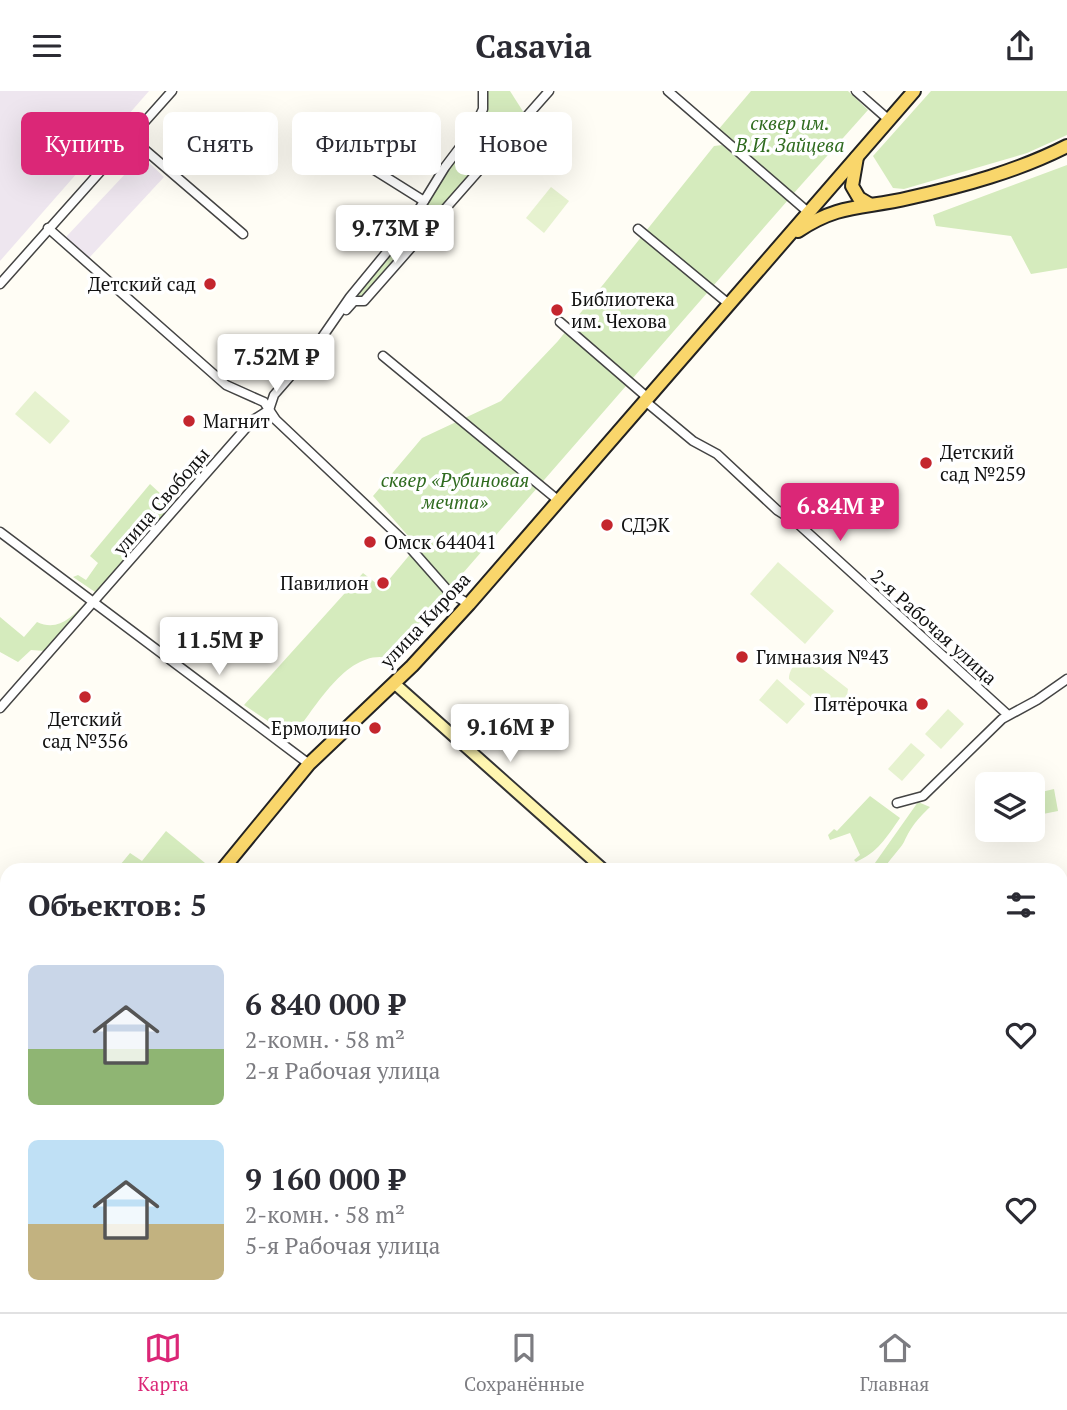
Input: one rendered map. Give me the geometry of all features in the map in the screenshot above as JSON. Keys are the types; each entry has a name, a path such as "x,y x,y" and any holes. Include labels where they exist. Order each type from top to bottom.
{"main road":[{"name":"улица Кирова","path":"228,863 309,764 394,683 468,604 792,235 807,212 914,91"},
{"name":"улица Кирова","path":"792,235 828,212 936,192 1002,173 1067,146"},
{"path":"858,154 852,186 859,198 869,204"}],"street":[{"path":"149,116 172,91"},
{"name":"улица Свободы","path":"0,708 253,420 269,410 274,395 314,349 424,201 480,120 483,91"},
{"name":"улица Свободы","path":"340,313 354,301 364,301 550,91"},
{"path":"668,91 807,212"},
{"path":"856,91 889,120"},
{"path":"149,153 243,234"},
{"path":"0,284 96,175"},
{"path":"383,175 424,201"},
{"path":"48,229 226,385 257,397 276,420 405,543 450,593 468,604"},
{"path":"638,229 730,305"},
{"name":"2-я Рабочая улица","path":"560,323 693,441 717,454 777,510 796,522 1008,715"},
{"path":"383,356 559,501"},
{"path":"0,532 61,581 94,602 309,764"},
{"path":"897,803 923,796 1008,715 1067,679"},
{"path":"394,683 596,863"}],"shaded area":[{"path":"0,91 149,91 131,112 21,112 21,175 75,175 0,261"},
{"path":"149,163 164,177 89,258 66,237 124,175 149,175"}],"green space":[{"path":"485,91 510,91 523,112 486,112"},
{"name":"сквер им. В.И. Зайцева","path":"751,91 848,91 868,110 794,193 718,130"},
{"path":"931,91 1067,91 1067,135 1027,153 904,189 893,188 873,156"},
{"name":"сквер «Рубиновая мечта»","path":"722,145 788,200 389,658 374,657 359,662 346,671 333,683 292,737 244,705 363,573 382,588 417,546 373,496 422,438 501,401 558,341 714,146"},
{"path":"455,156 455,175 470,175 361,299 352,299"},
{"path":"1067,165 1067,268 1031,274 1011,236 936,226 933,215"},
{"path":"551,187 569,201 544,233 526,218"},
{"path":"35,391 70,421 50,444 15,414"},
{"path":"150,484 175,507 98,594 73,577 78,575 86,580 98,563 90,556"},
{"path":"778,562 834,611 805,644 750,594"},
{"path":"86,602 45,651 31,650 18,662 0,652 0,617 24,637 37,622 45,625 58,624 70,618"},
{"path":"807,657 848,689 847,696 834,711 828,711 789,679 794,665"},
{"path":"777,679 805,704 787,724 759,700"},
{"path":"948,709 964,724 941,749 925,734"},
{"path":"911,743 925,755 902,781 888,769"},
{"path":"1054,789 1058,811 1045,814 1045,791"},
{"path":"870,796 900,818 876,849 856,862 854,860 860,855 850,833 830,840 828,835 834,829 837,831"},
{"path":"918,802 930,807 915,823 888,863 875,863"},
{"path":"166,831 205,863 122,863 130,853 142,861"}],"place":[{"name":"Детский сад","path":"210,284"},
{"name":"Библиотека им. Чехова","path":"557,310"},
{"name":"Магнит","path":"189,421"},
{"name":"Детский сад №259","path":"926,463"},
{"name":"СДЭК","path":"607,525"},
{"name":"Омск 644041","path":"370,542"},
{"name":"Павилион","path":"383,583"},
{"name":"Гимназия №43","path":"742,657"},
{"name":"Детский сад №356","path":"85,697"},
{"name":"Пятёрочка","path":"922,704"},
{"name":"Ермолино","path":"375,728"}]}
